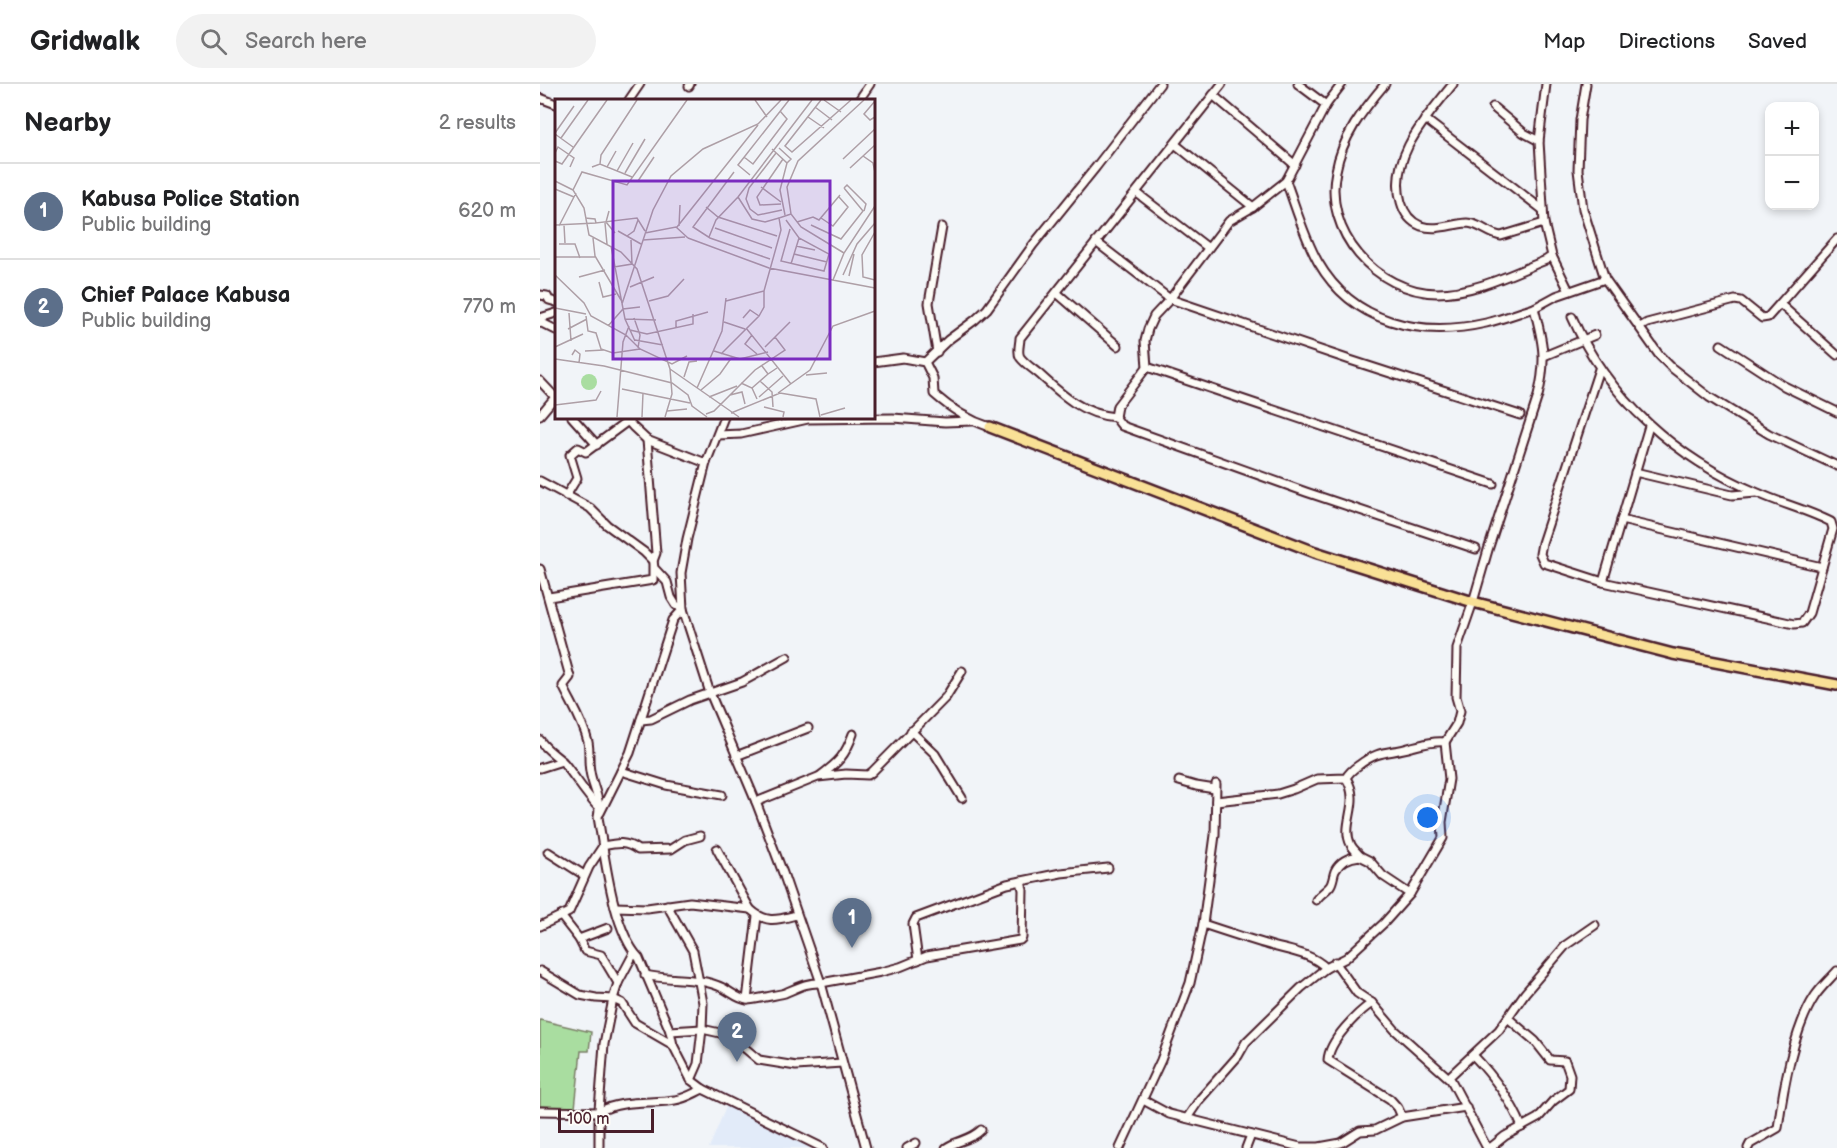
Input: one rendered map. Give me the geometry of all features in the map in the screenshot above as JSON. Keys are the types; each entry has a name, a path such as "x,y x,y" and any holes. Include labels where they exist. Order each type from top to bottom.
{"main road":[{"path":"990,427 1315,552 1473,602 1673,654 1837,685"}],"street":[{"path":"631,99 640,84"},
{"path":"860,99 870,84"},
{"path":"925,362 987,309 1033,245 1160,84"},
{"path":"1222,84 1020,338 1020,357 1082,408 1098,415 1115,417 1122,426 1306,492 1476,549"},
{"path":"1298,84 1326,105"},
{"path":"1115,417 1117,406 1147,367 1145,342 1154,316 1170,299 1229,221 1253,207 1286,181 1326,105 1342,84"},
{"path":"1385,84 1353,126 1341,150 1336,171 1334,194 1341,227 1358,255 1382,275 1408,289 1435,293 1463,291 1480,286 1552,256"},
{"path":"1453,84 1408,145 1399,178 1401,204 1404,211 1413,222 1421,226 1440,228 1468,223 1502,236 1544,223"},
{"path":"1546,84 1539,141 1544,223 1552,256 1569,291"},
{"path":"1586,84 1580,120 1578,170 1583,209 1605,279 1665,362 1708,397 1769,434 1837,466"},
{"path":"1213,95 1295,165"},
{"path":"540,98 555,104"},
{"path":"1493,107 1524,133 1539,141"},
{"path":"1425,119 1543,210"},
{"path":"1175,144 1253,207"},
{"path":"1286,181 1304,232 1318,262 1355,303 1370,313 1394,323 1409,327 1448,328 1487,322 1533,308 1569,291 1605,279"},
{"path":"1137,193 1208,247"},
{"path":"937,352 929,303 942,227"},
{"path":"1640,327 1647,323 1730,300 1741,301 1765,318 1770,316 1837,239"},
{"path":"1096,242 1170,299 1520,415"},
{"path":"1056,293 1118,346"},
{"path":"540,295 547,296 549,300 555,302"},
{"path":"1780,304 1837,355"},
{"path":"1187,1118 1200,1099 1238,1056 1246,1042 1301,988 1326,968 1346,957 1390,918 1410,894 1443,838 1442,822 1449,779 1445,742 1460,711 1456,697 1457,648 1543,376 1544,356 1540,330 1533,308"},
{"path":"540,318 555,312"},
{"path":"1572,317 1599,369 1649,426 1710,469 1757,493 1831,522 1833,529 1809,613 1802,623 1794,624 1603,582 1544,562 1540,554 1542,543 1599,369"},
{"path":"540,322 555,330"},
{"path":"1544,356 1595,335"},
{"path":"1721,345 1784,386 1837,412"},
{"path":"874,363 903,358 925,362"},
{"path":"925,362 933,378 934,394 947,406 972,422"},
{"path":"1147,367 1493,484"},
{"path":"540,381 555,400 540,414"},
{"path":"573,418 597,445"},
{"path":"724,418 706,463 684,556 681,573 683,609 710,693 783,873 820,983 866,1148"},
{"path":"718,435 741,434 774,428 790,420 893,418 972,422 990,427"},
{"path":"566,496 577,478 570,455 578,448 586,452 597,445 626,419 647,440 706,463"},
{"path":"1603,582 1649,426"},
{"path":"549,597 653,580 653,561 656,553 647,440"},
{"path":"1635,472 1732,495 1757,493"},
{"path":"540,481 590,508 607,525 653,561 654,568 667,582 676,605 683,609"},
{"path":"1621,520 1822,567"},
{"path":"540,569 570,677 563,686 580,717 589,745 590,771 599,805 598,817 615,907 623,931 639,958 670,1031 673,1045 691,1080 703,1089 823,1148"},
{"path":"598,817 621,771 641,720 673,620 683,609"},
{"path":"641,720 651,719 690,700 742,682 787,657"},
{"path":"818,777 872,772 946,696 962,671"},
{"path":"736,756 808,728"},
{"path":"911,731 935,754 962,798"},
{"path":"756,802 818,777 846,753 853,734"},
{"path":"540,740 562,761 592,801 599,805"},
{"path":"1346,778 1350,772 1372,756 1422,743 1445,742"},
{"path":"540,768 562,761"},
{"path":"621,771 666,785 722,795"},
{"path":"1216,801 1278,794 1317,779 1346,778"},
{"path":"1346,778 1353,794 1348,836 1351,846 1360,856 1370,861 1383,876 1410,894"},
{"path":"1120,1148 1143,1100 1190,983 1203,924 1215,836 1215,787 1196,786 1179,781"},
{"path":"599,805 607,802"},
{"path":"540,926 569,912 584,875 603,846 622,842 638,850 671,849 685,840 700,836"},
{"path":"717,849 756,916 765,920 779,920 796,915"},
{"path":"548,852 584,875"},
{"path":"1316,900 1331,885 1340,865 1352,857 1360,856"},
{"path":"918,960 913,924 916,918 1007,884 1061,873 1108,868"},
{"path":"645,975 704,981 747,1000 783,994 802,985 881,972 927,956 1020,940 1022,938 1023,890 1021,881"},
{"path":"615,907 646,908 690,902 750,909"},
{"path":"667,905 693,951 703,1003 698,1064 691,1080"},
{"path":"561,916 579,939 585,951 601,955 618,983"},
{"path":"747,1000 756,916"},
{"path":"1203,924 1299,952 1320,961 1326,968"},
{"path":"1449,1077 1509,1019 1525,993 1566,945 1595,925"},
{"path":"579,939 608,928"},
{"path":"599,1148 604,1044 618,983 634,953"},
{"path":"1335,962 1353,988 1372,1003 1395,1030 1449,1077 1488,1148 1538,1118 1553,1101 1568,1091 1570,1075 1565,1060 1550,1060 1535,1041 1509,1019"},
{"path":"540,971 580,995 613,999 622,1003 635,1023 673,1045"},
{"path":"1748,1148 1750,1144 1778,1128 1790,1064 1804,1017 1816,996 1837,971"},
{"path":"1372,1003 1348,1023 1328,1053 1328,1060 1390,1099 1402,1117"},
{"path":"670,1031 702,1029 720,1033 735,1040 759,1060 795,1066 842,1063"},
{"path":"1473,1055 1502,1090 1522,1127"},
{"path":"540,1111 599,1112 639,1101 679,1100 703,1089"},
{"path":"1143,1100 1169,1114 1300,1147 1329,1146 1341,1143 1360,1131 1375,1130 1402,1117 1466,1107"},
{"path":"946,1148 949,1145 962,1143 981,1130"},
{"path":"1246,1148 1251,1135"},
{"path":"907,1148 916,1143"}],"shaded area":[{"path":"728,1102 823,1148 709,1148"}],"green space":[{"path":"540,1020 591,1032 589,1051 581,1051 575,1108 540,1106"}],"place":[{"name":"Kabusa Police Station","path":"852,948"},
{"name":"Chief Palace Kabusa","path":"737,1062"}]}
